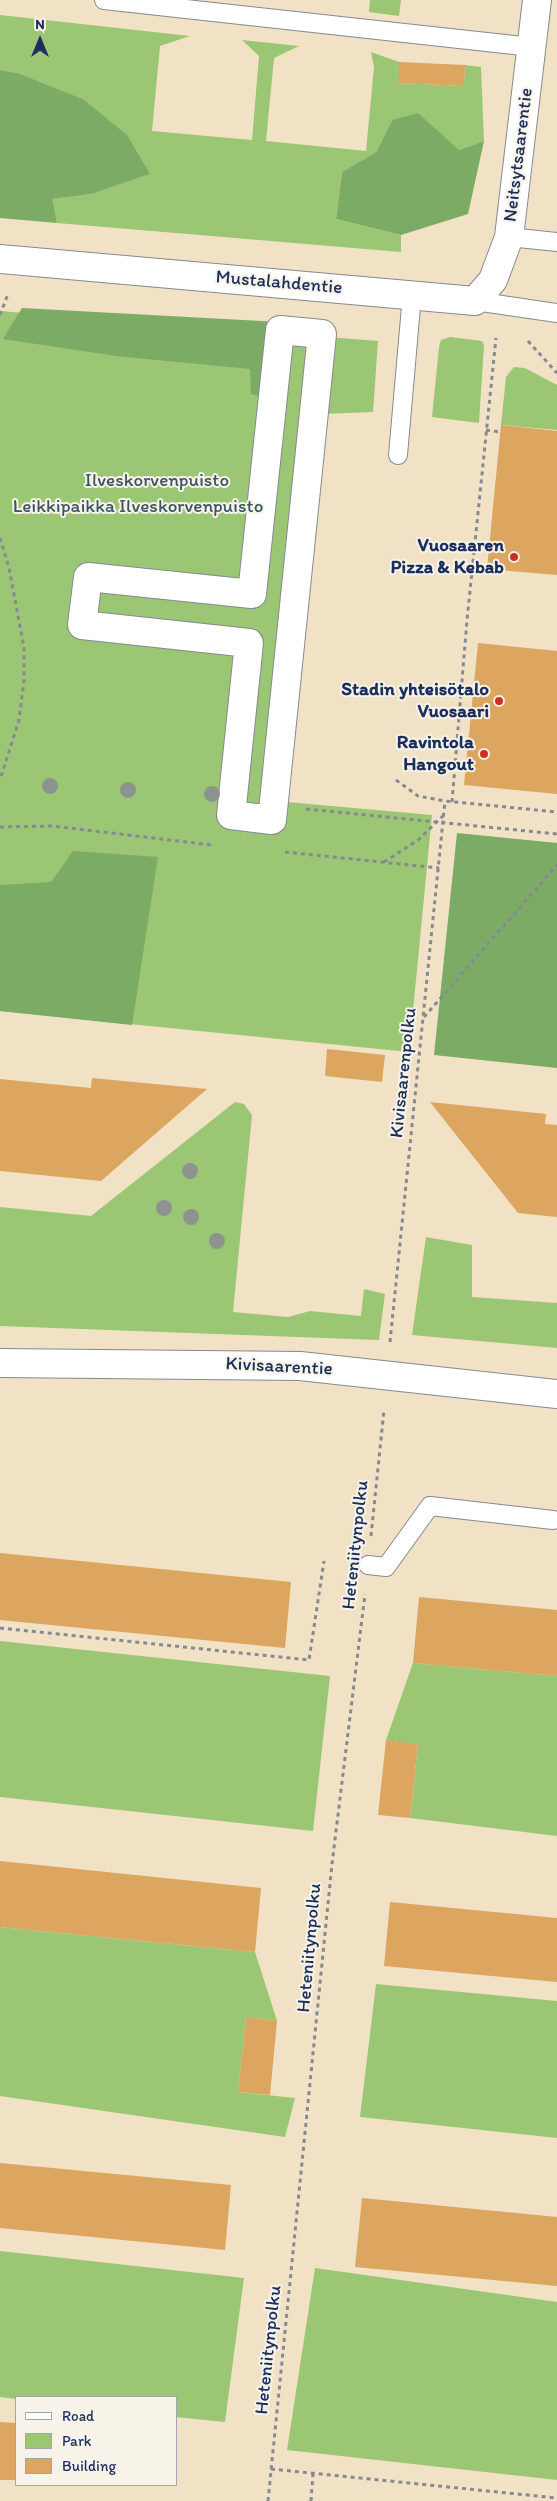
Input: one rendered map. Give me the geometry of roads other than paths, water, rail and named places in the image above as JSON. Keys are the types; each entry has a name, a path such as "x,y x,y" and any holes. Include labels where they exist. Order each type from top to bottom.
{"street":[{"name":"Neitsytsaarentie","path":"475,301 493,280 509,237 537,0"},
{"name":"Mustalahdentie","path":"0,258 475,301"},
{"path":"280,330 322,334 273,806 272,820 231,815 249,643 82,625 88,577 252,594 280,330"},
{"name":"Kivisaarentie","path":"0,1363 300,1366 557,1394"}],"lane":[{"path":"104,0 532,47"},
{"path":"509,237 557,242"},
{"path":"398,455 412,295"},
{"name":"Mustalahdentie","path":"475,301 557,313"},
{"path":"368,1565 386,1567 430,1506 553,1520"}],"place":[{"name":"Vuosaaren Pizza & Kebab","path":"514,557"},
{"name":"Stadin yhteisötalo Vuosaari","path":"499,701"},
{"name":"Ravintola Hangout","path":"484,754"}],"park label":[{"name":"Ilveskorvenpuisto","path":"157,481"},
{"name":"Leikkipaikka Ilveskorvenpuisto","path":"138,507"}]}
